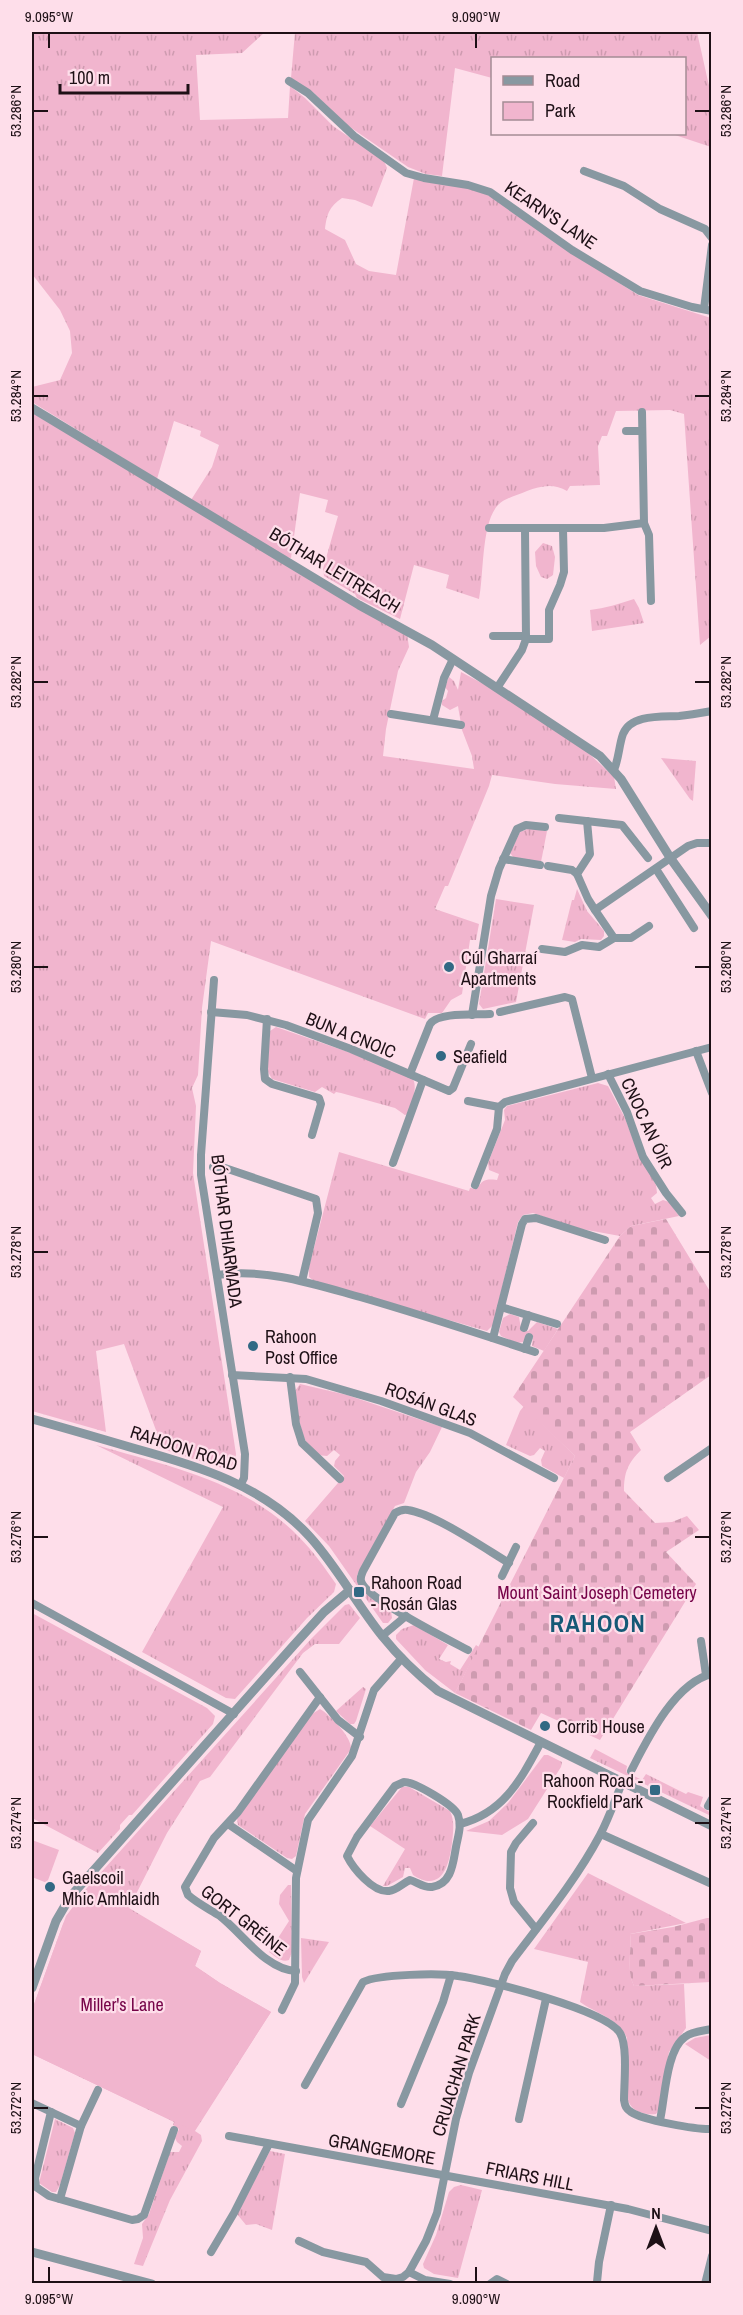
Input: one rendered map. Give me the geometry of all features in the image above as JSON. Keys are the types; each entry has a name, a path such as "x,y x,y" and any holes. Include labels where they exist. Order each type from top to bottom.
{"street":[{"name":"KEARN'S LANE","path":"289,81 308,93 354,136 406,172 490,192 572,250 640,291 692,308 708,310"},
{"path":"584,171 624,186 660,209 705,229 711,238"},
{"path":"708,310 711,245"},
{"name":"BÓTHAR LEITREACH","path":"32,408 453,659 588,747 614,770 711,916"},
{"path":"642,412 644,523 649,536 651,601"},
{"path":"626,431 642,431"},
{"path":"489,528 520,527 525,530 604,528 644,523"},
{"path":"493,636 549,639 549,610 564,572 563,529"},
{"path":"497,688 522,650 526,638 525,530"},
{"path":"433,720 444,678 453,659"},
{"path":"614,770 619,759 622,735 631,724 649,718 711,711"},
{"path":"391,714 461,725"},
{"path":"559,818 626,826 648,858"},
{"path":"577,874 590,854 587,821"},
{"path":"472,1015 489,905 503,859 519,828 526,825 545,827"},
{"path":"596,910 688,846 711,843"},
{"path":"503,859 573,870 588,899 614,938"},
{"path":"656,869 694,928"},
{"path":"542,949 565,952 582,945 599,946 614,938 631,938 649,926"},
{"name":"BÓTHAR DHIARMADA","path":"214,980 201,1175 244,1454 244,1478 241,1484"},
{"name":"CNOC AN ÓIR","path":"500,1012 565,997 572,999 592,1078"},
{"name":"BUN A CNOIC","path":"211,1012 267,1019 343,1046 445,1091 453,1088 471,1044"},
{"path":"410,1074 431,1021 443,1017 490,1014"},
{"path":"267,1019 265,1079 273,1084 319,1098 321,1104 312,1135"},
{"name":"CNOC AN ÓIR","path":"499,1107 505,1102 711,1047"},
{"path":"696,1051 711,1093"},
{"name":"CNOC AN ÓIR","path":"608,1074 627,1112 643,1157 682,1213"},
{"path":"393,1163 423,1080"},
{"path":"468,1101 499,1107 497,1128 475,1185"},
{"path":"213,1167 225,1168 316,1199 318,1213 302,1281"},
{"path":"493,1338 525,1219 536,1218 604,1240"},
{"path":"217,1275 255,1273 302,1281 535,1352"},
{"path":"501,1307 557,1324"},
{"path":"524,1328 528,1315"},
{"path":"525,1349 529,1337"},
{"name":"ROSÁN GLAS","path":"232,1375 290,1377 344,1389 459,1429 494,1445 554,1478"},
{"path":"290,1377 296,1424 302,1443 340,1479"},
{"name":"RAHOON ROAD","path":"32,1419 206,1470 241,1484 278,1508 309,1535 327,1556 382,1636 423,1679 448,1697 711,1826"},
{"path":"668,1478 711,1448"},
{"path":"468,1650 406,1616 368,1590 361,1578 398,1511 409,1510 426,1516 508,1563"},
{"path":"502,1576 516,1547"},
{"path":"32,1988 56,1921 70,1897 324,1612 350,1590"},
{"path":"32,1603 234,1714"},
{"path":"382,1636 406,1616"},
{"path":"631,1771 666,1711 687,1687 709,1675 701,1641"},
{"name":"GORT GRÉINE","path":"282,2010 294,1988 297,1870 308,1820 352,1756 360,1737 371,1695 402,1658"},
{"path":"300,1672 338,1720 360,1737"},
{"name":"GORT GRÉINE","path":"296,1971 280,1967 243,1940 219,1916 190,1898 186,1892 188,1880 214,1838 228,1824 320,1697"},
{"path":"460,1824 484,1816 503,1800 526,1770 541,1742"},
{"path":"401,1783 412,1783 454,1809 460,1824 453,1866 446,1879 434,1886 427,1887 410,1880 393,1890 381,1890 363,1879 348,1858 349,1849 357,1837 395,1786 401,1783"},
{"name":"CRUACHAN PARK","path":"445,2175 456,2119 469,2073 500,1986 510,1964 568,1886 601,1834 622,1783"},
{"path":"532,1823 516,1843 512,1852 510,1887 514,1902 536,1929"},
{"path":"228,1824 297,1870"},
{"path":"601,1834 711,1884"},
{"path":"305,2085 363,1982 374,1978 451,1975 500,1986 580,2009 610,2023 621,2034 624,2045 625,2107 632,2113 701,2129 711,2129"},
{"name":"CRUACHAN PARK","path":"401,2104 443,2002 451,1975"},
{"path":"519,2119 546,1999"},
{"path":"660,2120 675,2046 688,2035 711,2029"},
{"path":"60,2199 81,2126 98,2090"},
{"path":"32,2103 81,2126"},
{"path":"51,2112 35,2182 41,2192 132,2220 140,2218 146,2211 174,2130"},
{"name":"GRANGEMORE","path":"229,2136 445,2175 435,2218 409,2272"},
{"path":"211,2252 269,2144"},
{"name":"FRIARS HILL","path":"445,2175 611,2205 711,2232"},
{"path":"596,2283 611,2205"},
{"path":"299,2241 323,2252 366,2262 383,2277 396,2279 409,2272 425,2280 450,2283"},
{"path":"32,2252 152,2283"},
{"path":"705,2283 711,2256"},
{"path":"490,2283 497,2279 507,2283"}],"green space":[{"path":"32,32 265,32 242,53 196,55 200,120 288,118 290,86 333,126 384,161 387,168 372,207 355,200 342,198 329,211 325,229 345,240 356,264 369,271 396,275 414,178 475,189 500,201 572,253 638,295 711,318 711,636 700,645 684,414 670,410 616,411 607,436 602,436 598,446 600,485 570,486 567,491 552,486 542,487 501,502 493,513 486,537 479,599 446,588 449,575 414,565 400,619 357,598 355,594 324,576 323,569 338,516 325,512 328,500 300,493 291,558 286,557 191,500 212,467 219,445 200,436 201,431 174,421 157,479 32,402 32,387 60,380 72,353 70,331 60,310 32,274"},
{"path":"295,32 697,32 711,95 711,147 675,135 686,135 686,57 491,57 491,78 455,68 442,176 426,174 408,167 347,125 314,93 291,78"},
{"path":"32,412 407,634 409,647 398,671 383,756 474,769 472,756 462,730 458,706 450,710 442,705 448,691 445,687 449,677 454,681 458,690 461,672 491,688 584,749 614,777 616,789 555,784 492,775 448,886 445,886 435,909 479,924 476,940 470,940 462,994 451,1000 442,1013 428,1013 425,1019 211,941 202,1008 198,1075 192,1088 196,1106 193,1173 236,1454 235,1464 225,1469 159,1448 157,1433 124,1344 96,1351 106,1432 32,1411"},
{"path":"543,543 552,546 555,557 553,575 547,579 541,577 536,566 535,552"},
{"path":"634,599 644,623 592,631 590,610"},
{"path":"661,758 696,761 693,801 690,799"},
{"path":"530,828 547,831 541,862 514,858 510,853 520,832"},
{"path":"577,889 587,911 604,931 601,940 581,939 575,942 562,940"},
{"path":"496,899 534,905 516,1002 483,1009 479,1004"},
{"path":"276,1027 351,1053 413,1079 414,1092 408,1114 405,1115 395,1108 341,1093 334,1094 322,1087 315,1092 272,1079 267,1070 270,1031"},
{"path":"598,1083 608,1086 625,1118 638,1153 656,1185 657,1193 651,1198 655,1204 663,1200 669,1202 679,1216 631,1226 620,1236 576,1228 533,1213 523,1215 518,1222 493,1325 487,1331 314,1281 309,1277 309,1267 339,1152 469,1191 470,1188 477,1189 485,1180 497,1180 499,1174 489,1170 488,1163 505,1120 504,1110 507,1106"},
{"name":"Mount Saint Joseph Cemetery","path":"666,1219 711,1293 711,1375 630,1432 641,1450 628,1468 624,1491 655,1523 672,1522 687,1516 699,1530 666,1552 696,1584 600,1740 541,1713 531,1730 455,1693 575,1456 513,1397 620,1236 631,1226"},
{"path":"510,1314 519,1317 521,1329 528,1331 537,1322 558,1329 544,1351 532,1346 533,1336 527,1334 523,1342 517,1343 501,1336 499,1332 503,1318"},
{"path":"300,1384 347,1395 442,1427 430,1452 416,1472 404,1503 395,1506 357,1575 365,1592 391,1611 392,1618 388,1623 383,1623 329,1546 305,1521 344,1476 334,1466 340,1455 334,1450 327,1456 318,1454 306,1441 299,1420 295,1391"},
{"path":"524,1406 575,1456 564,1478 542,1466 541,1460 545,1451 540,1448 530,1456 506,1445"},
{"path":"96,1445 204,1478 254,1502 278,1518 299,1537 336,1584 334,1592 307,1618 235,1699 226,1698 142,1652 223,1507"},
{"name":"Miller's Lane","path":"349,1604 360,1618 339,1644 315,1644 303,1653 210,1777 200,1781 167,1833 129,1908 201,1951 195,1966 271,2012 195,2131 201,2135 202,2141 170,2200 143,2266 134,2264 143,2238 142,2224 149,2214 170,2152 179,2152 182,2146 175,2138 179,2129 173,2125 174,2122 32,2054 32,2010 63,1924 78,1898 311,1639 345,1605"},
{"path":"32,1613 207,1708 215,1716 213,1724 132,1815 129,1815 120,1825 120,1829 98,1853 32,1818"},
{"path":"414,1625 448,1645 439,1659 446,1662 451,1661 450,1664 460,1670 476,1645 479,1647 455,1693 425,1670 396,1639 396,1635 402,1629"},
{"path":"363,1687 366,1689 356,1721 350,1724 336,1711"},
{"path":"320,1709 344,1733 351,1749 305,1814 296,1856 292,1859 287,1858 238,1825 237,1818 312,1714"},
{"path":"595,1749 627,1766 626,1772 642,1780 646,1774 686,1794 688,1792 703,1797 700,1806 711,1813 711,1816 590,1758"},
{"path":"544,1755 562,1762 561,1767 528,1819 502,1835 466,1831 489,1821 508,1803"},
{"path":"402,1787 409,1787 450,1811 453,1819 451,1852 446,1868 437,1879 423,1880 413,1875 410,1868 405,1868 403,1877 383,1886 405,1849 370,1826"},
{"path":"32,1840 59,1850 47,1883 32,1877"},
{"path":"588,1873 686,1923 630,1934 630,1967 634,1986 684,1984 686,2028 669,2052 659,2110 656,2114 639,2112 628,2101 627,2038 623,2031 613,2021 580,2002 588,1962 534,1949"},
{"path":"288,1885 291,1885 292,1952 289,1960 283,1961 269,1952 289,1921 279,1904 280,1895"},
{"name":"Miller's Lane","path":"89,1886 201,1951 195,1966 271,2012 194,2131 32,2054 32,2010 66,1916"},
{"path":"711,1918 711,1982 634,1986 630,1967 630,1934 673,1927"},
{"path":"301,1938 329,1942 304,1983 302,1977"},
{"path":"711,2035 711,2061 685,2044 695,2038"},
{"path":"55,2119 73,2128 75,2133 60,2185 56,2192 52,2192 39,2183"},
{"path":"270,2151 285,2154 272,2230 256,2224 246,2225 237,2214"},
{"path":"461,2185 482,2190 458,2278 434,2274 424,2268 423,2264 436,2235 449,2192"}],"place":[{"name":"Cúl Gharraí Apartments","path":"449,967"},
{"name":"Seafield","path":"441,1056"},
{"name":"Rahoon Post Office","path":"253,1346"},
{"name":"Rahoon Road - Rosán Glas","path":"359,1592"},
{"name":"Corrib House","path":"545,1726"},
{"name":"Rahoon Road - Rockfield Park","path":"655,1790"},
{"name":"Gaelscoil Mhic Amhlaidh","path":"50,1887"}],"district":[{"name":"RAHOON","path":"598,1623"}]}
